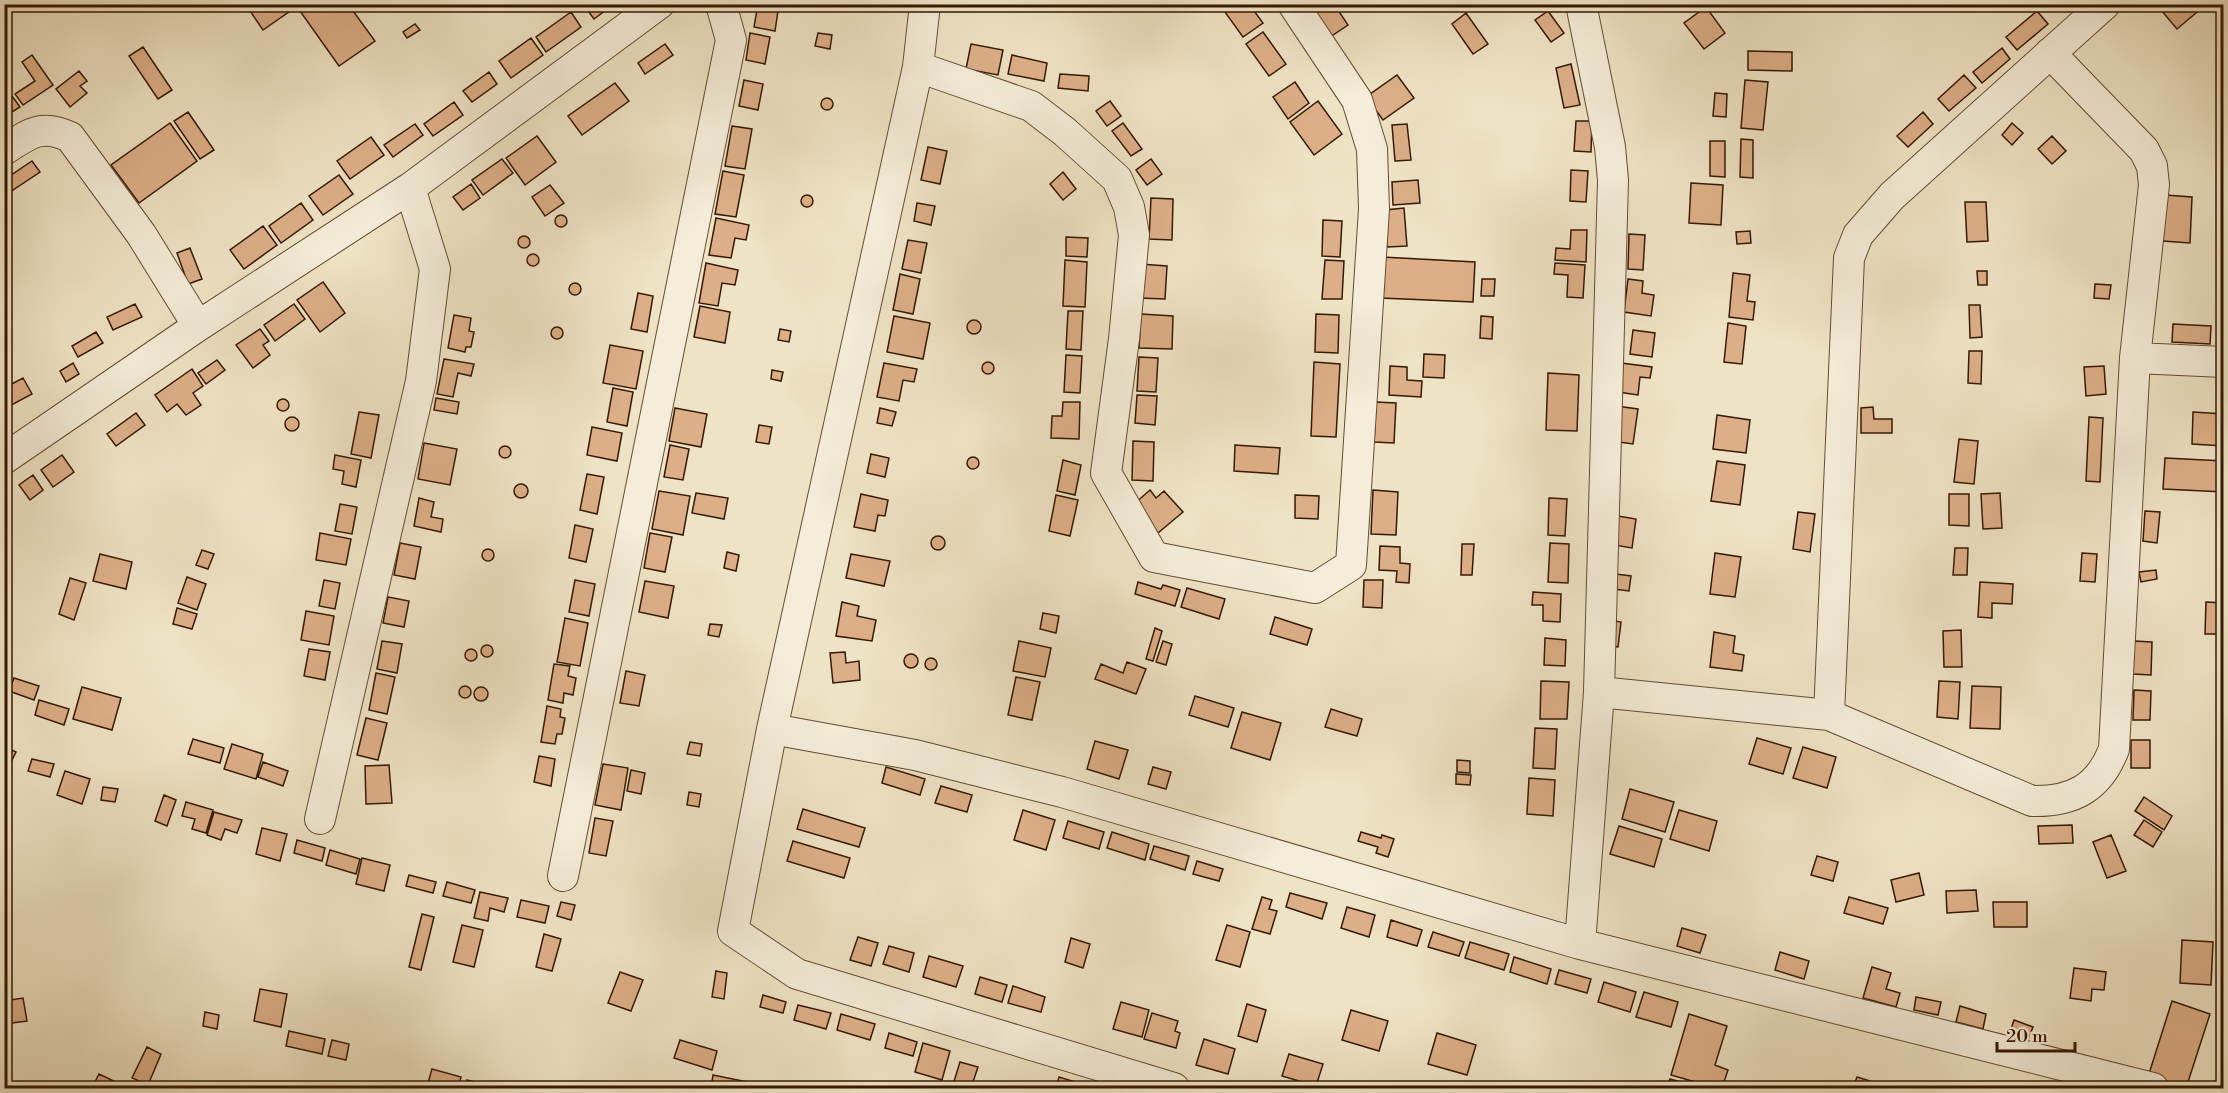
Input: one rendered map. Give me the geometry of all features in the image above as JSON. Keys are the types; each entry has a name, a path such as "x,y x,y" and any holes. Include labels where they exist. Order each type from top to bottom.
{"street":[{"path":"4,459 198,326 410,188 659,4"},
{"path":"563,876 731,40 721,4"},
{"path":"925,4 918,67 772,729 734,931 797,974 1174,1089"},
{"path":"918,67 1031,106 1065,132 1117,179 1129,207 1134,235 1125,339 1106,473 1154,557 1315,588 1351,565 1374,209 1372,149 1357,100 1293,4"},
{"path":"1580,944 1599,692 1613,165 1581,4"},
{"path":"1829,715 1850,258 1858,235 1892,196 2105,4"},
{"path":"1599,692 1829,715 2032,801 2054,801 2070,796 2091,784 2107,767 2114,749 2135,358 2154,185 2152,166 2144,150 2050,53"},
{"path":"4,150 34,131 55,130 70,137 141,234 198,326"},
{"path":"320,819 421,381 435,269 410,188"},
{"path":"2135,358 2223,362"},
{"path":"772,729 915,755 1062,792 1580,944 2153,1089"}],"building":[{"path":"260,4 289,4 293,9 263,30 250,11"},
{"path":"295,4 348,4 375,41 339,66"},
{"path":"583,4 614,4 594,19"},
{"path":"758,4 779,4 775,31 754,27"},
{"path":"1227,4 1249,4 1263,23 1243,37 1222,8"},
{"path":"1319,4 1334,4 1348,25 1330,37 1311,10"},
{"path":"2156,4 2201,4 2203,7 2177,29"},
{"path":"1706,7 1725,33 1704,49 1684,23"},
{"path":"1548,11 1564,33 1551,42 1535,20"},
{"path":"2037,11 2048,24 2017,50 2006,37"},
{"path":"571,12 581,27 546,52 536,37"},
{"path":"1466,13 1488,44 1473,54 1452,24"},
{"path":"415,24 420,30 407,38 403,32"},
{"path":"1263,32 1286,64 1269,76 1246,44"},
{"path":"750,33 770,37 765,64 746,60"},
{"path":"818,33 832,35 830,49 815,46"},
{"path":"531,38 543,55 511,78 499,61"},
{"path":"665,44 673,55 645,74 638,63"},
{"path":"971,44 1003,50 998,75 966,69"},
{"path":"143,47 172,90 158,99 129,56"},
{"path":"2002,48 2010,59 1982,83 1973,72"},
{"path":"1748,51 1792,52 1792,71 1748,70"},
{"path":"32,55 53,85 23,105 15,94 35,81 22,62"},
{"path":"1012,55 1047,63 1044,81 1008,74"},
{"path":"1571,64 1580,105 1564,108 1556,68"},
{"path":"79,71 87,81 80,86 87,93 70,107 56,89"},
{"path":"489,72 497,84 472,102 463,91"},
{"path":"1060,74 1089,76 1088,91 1058,88"},
{"path":"1397,75 1414,98 1383,120 1366,97"},
{"path":"1964,75 1976,88 1949,111 1938,99"},
{"path":"744,80 763,84 758,110 739,106"},
{"path":"1745,80 1768,82 1763,130 1741,128"},
{"path":"1295,82 1309,103 1288,119 1273,97"},
{"path":"615,83 629,101 582,135 568,116"},
{"path":"1715,93 1727,94 1726,117 1713,116"},
{"path":"12,96 20,107 4,117 4,100"},
{"path":"829,98 832,99 832,109 825,110 822,109 821,102 822,99"},
{"path":"1110,101 1121,116 1107,126 1096,111"},
{"path":"1318,101 1342,134 1314,155 1290,122"},
{"path":"454,102 463,115 433,136 424,124"},
{"path":"188,112 214,150 200,159 174,121"},
{"path":"1923,112 1933,124 1908,147 1897,136"},
{"path":"1576,121 1592,121 1591,152 1574,151"},
{"path":"170,123 197,161 139,203 111,165"},
{"path":"1123,123 1142,149 1131,156 1112,131"},
{"path":"2012,123 2023,133 2012,145 2002,135"},
{"path":"415,124 423,135 393,157 384,145"},
{"path":"1407,124 1411,160 1395,161 1392,125"},
{"path":"732,126 752,129 745,169 725,166"},
{"path":"537,136 556,162 525,185 506,158"},
{"path":"2052,136 2066,151 2052,164 2038,149"},
{"path":"371,137 384,155 350,179 337,161"},
{"path":"1741,139 1753,140 1753,178 1740,177"},
{"path":"1710,141 1725,141 1725,177 1710,176"},
{"path":"928,147 947,151 940,184 921,180"},
{"path":"502,159 513,173 483,195 472,180"},
{"path":"1151,159 1162,174 1147,185 1136,170"},
{"path":"32,161 40,172 10,192 4,180"},
{"path":"1571,170 1588,171 1586,202 1570,201"},
{"path":"723,171 744,175 736,217 715,214"},
{"path":"1063,172 1076,189 1063,200 1050,184"},
{"path":"339,175 353,194 323,215 309,196"},
{"path":"1418,180 1420,203 1393,205 1392,182"},
{"path":"1691,183 1723,185 1721,225 1689,223"},
{"path":"471,184 480,198 463,210 453,197"},
{"path":"550,185 564,203 545,216 532,197"},
{"path":"809,195 812,196 812,206 805,207 802,206 801,199 802,196"},
{"path":"2165,195 2192,197 2190,243 2163,241"},
{"path":"1151,198 1173,199 1172,240 1149,239"},
{"path":"1965,202 1986,202 1988,241 1967,242"},
{"path":"301,203 313,220 281,243 269,226"},
{"path":"917,203 935,206 931,225 914,221"},
{"path":"1404,208 1407,246 1387,247 1385,210"},
{"path":"563,215 566,216 566,226 559,227 556,226 555,219 556,216"},
{"path":"716,218 749,225 746,240 735,238 731,258 709,255"},
{"path":"1323,220 1342,221 1340,257 1322,256"},
{"path":"263,226 277,245 244,269 230,250"},
{"path":"1571,230 1587,230 1586,262 1555,260 1556,248 1570,249"},
{"path":"1750,231 1751,243 1737,244 1736,232"},
{"path":"1629,234 1645,235 1643,270 1628,269"},
{"path":"526,236 529,237 529,247 522,248 519,247 518,240 519,237"},
{"path":"1066,237 1088,238 1087,257 1066,256"},
{"path":"908,240 927,243 921,273 902,269"},
{"path":"190,248 202,279 188,284 177,253"},
{"path":"535,254 538,255 538,265 531,266 528,265 527,258 528,255"},
{"path":"1382,257 1475,262 1473,302 1381,298"},
{"path":"1065,260 1087,262 1085,307 1063,306"},
{"path":"1325,260 1344,261 1342,299 1322,299"},
{"path":"706,263 738,270 735,285 722,283 718,306 699,303"},
{"path":"1555,263 1585,265 1583,298 1567,297 1568,275 1554,274"},
{"path":"1140,264 1167,266 1165,299 1139,298"},
{"path":"1977,271 1987,271 1987,285 1978,285"},
{"path":"1733,273 1750,275 1747,301 1755,302 1753,320 1729,317"},
{"path":"900,274 920,279 913,314 893,310"},
{"path":"1482,279 1495,279 1494,296 1481,296"},
{"path":"1628,279 1643,281 1642,293 1654,295 1651,316 1624,312"},
{"path":"323,282 345,313 320,332 297,300"},
{"path":"577,283 580,284 580,294 573,295 570,294 569,287 570,284"},
{"path":"2095,284 2111,285 2109,299 2094,298"},
{"path":"638,293 653,296 647,332 631,329"},
{"path":"135,304 142,317 113,330 107,317"},
{"path":"294,304 305,319 275,341 264,325"},
{"path":"1969,305 1980,305 1982,337 1970,338"},
{"path":"700,306 730,312 725,343 694,337"},
{"path":"1068,311 1083,311 1081,350 1066,349"},
{"path":"1141,314 1173,316 1172,349 1139,348"},
{"path":"1316,314 1339,315 1338,353 1315,352"},
{"path":"454,315 471,318 469,331 474,332 471,347 466,347 465,352 448,348"},
{"path":"894,316 930,323 923,359 887,352"},
{"path":"1481,316 1493,317 1492,339 1480,338"},
{"path":"974,320 979,322 981,327 979,332 974,334 969,332 967,327 969,322"},
{"path":"1728,323 1746,326 1742,364 1724,362"},
{"path":"2173,324 2211,326 2210,344 2172,342"},
{"path":"559,327 562,328 562,338 555,339 552,338 551,331 552,328"},
{"path":"260,329 269,341 263,345 270,355 253,368 236,345"},
{"path":"780,329 791,331 789,342 778,340"},
{"path":"1633,330 1655,333 1652,357 1630,354"},
{"path":"96,332 103,343 78,357 72,346"},
{"path":"610,345 643,351 636,389 603,383"},
{"path":"1969,351 1982,351 1981,384 1968,383"},
{"path":"1424,354 1445,355 1444,378 1423,377"},
{"path":"1066,355 1082,356 1080,393 1064,392"},
{"path":"1139,357 1158,358 1156,392 1137,391"},
{"path":"444,359 474,364 471,376 458,373 453,397 437,394"},
{"path":"217,360 225,370 206,384 198,373"},
{"path":"990,362 993,363 993,373 986,374 983,373 982,366 983,363"},
{"path":"1314,362 1340,364 1336,437 1311,436"},
{"path":"73,363 79,374 66,382 60,371"},
{"path":"884,363 917,369 914,382 903,380 899,401 877,397"},
{"path":"1621,363 1652,367 1650,378 1640,377 1638,395 1618,392"},
{"path":"1390,366 1407,367 1407,380 1422,381 1421,397 1389,395"},
{"path":"2104,366 2106,394 2086,396 2084,367"},
{"path":"192,369 203,386 193,393 201,405 186,415 177,404 167,412 155,395"},
{"path":"772,370 783,372 781,381 771,379"},
{"path":"1548,373 1579,375 1577,431 1546,430"},
{"path":"23,378 32,394 4,409 4,388"},
{"path":"613,388 633,392 627,426 607,422"},
{"path":"1137,395 1157,396 1155,425 1135,423"},
{"path":"436,398 459,402 457,414 434,410"},
{"path":"285,399 288,400 288,410 281,411 278,410 277,403 278,400"},
{"path":"1063,402 1080,402 1079,439 1051,438 1052,416 1062,416"},
{"path":"1376,402 1396,403 1394,443 1374,442"},
{"path":"1616,406 1638,409 1633,444 1612,441"},
{"path":"1873,407 1874,419 1892,419 1892,433 1861,433 1861,408"},
{"path":"675,408 707,414 701,447 669,441"},
{"path":"880,408 896,412 892,426 877,423"},
{"path":"359,412 379,415 371,458 351,454"},
{"path":"2193,412 2224,414 2224,446 2192,444"},
{"path":"136,413 145,425 116,446 107,434"},
{"path":"1717,415 1750,420 1746,453 1713,449"},
{"path":"292,417 297,419 299,424 297,429 292,431 287,429 285,424 287,419"},
{"path":"2089,417 2103,418 2100,482 2086,481"},
{"path":"759,425 772,427 769,444 756,442"},
{"path":"592,427 622,433 617,461 587,455"},
{"path":"1959,439 1978,441 1974,484 1954,482"},
{"path":"1133,441 1154,442 1153,481 1132,480"},
{"path":"424,443 457,449 450,485 418,479"},
{"path":"670,445 689,449 683,480 664,477"},
{"path":"1235,445 1280,448 1278,474 1234,471"},
{"path":"507,446 510,447 510,457 503,458 500,457 499,450 500,447"},
{"path":"871,454 889,458 885,477 867,473"},
{"path":"62,455 74,472 53,487 41,470"},
{"path":"335,455 361,460 356,487 342,484 344,471 333,469"},
{"path":"975,457 978,458 978,468 971,469 968,468 967,461 968,458"},
{"path":"2165,458 2224,461 2224,492 2163,489"},
{"path":"1063,460 1081,465 1075,495 1057,491"},
{"path":"1717,461 1745,465 1740,505 1711,501"},
{"path":"587,474 604,477 597,514 580,510"},
{"path":"33,475 43,490 30,500 19,485"},
{"path":"521,484 526,486 528,491 526,496 521,498 516,496 514,491 516,486"},
{"path":"1150,490 1156,498 1164,491 1183,512 1158,533 1134,504"},
{"path":"1373,490 1398,492 1396,535 1371,534"},
{"path":"659,491 690,496 683,535 652,529"},
{"path":"696,493 728,498 724,519 692,513"},
{"path":"2000,493 2002,528 1983,529 1981,494"},
{"path":"861,494 888,500 885,516 878,515 875,531 854,527"},
{"path":"1949,494 1969,494 1969,526 1949,525"},
{"path":"1056,495 1078,500 1070,536 1049,531"},
{"path":"1295,495 1319,496 1318,519 1295,518"},
{"path":"419,498 434,502 431,517 443,519 441,532 414,526"},
{"path":"1549,498 1567,499 1565,536 1548,535"},
{"path":"340,504 357,507 352,534 335,531"},
{"path":"2145,511 2160,512 2157,543 2143,541"},
{"path":"1798,512 1815,514 1810,552 1793,549"},
{"path":"1618,516 1636,519 1632,548 1614,545"},
{"path":"575,525 593,529 586,562 569,558"},
{"path":"320,533 351,539 346,565 316,560"},
{"path":"650,533 672,537 665,572 644,568"},
{"path":"938,536 943,538 945,543 943,548 938,550 933,548 931,543 933,538"},
{"path":"400,543 421,547 415,579 394,575"},
{"path":"1550,543 1569,544 1568,583 1548,582"},
{"path":"1462,544 1474,544 1472,575 1461,575"},
{"path":"1380,546 1400,547 1400,563 1410,564 1409,583 1396,582 1397,571 1379,570"},
{"path":"1955,548 1968,548 1967,575 1953,575"},
{"path":"490,549 493,550 493,560 486,561 483,560 482,553 483,550"},
{"path":"202,550 214,554 208,569 196,565"},
{"path":"727,552 739,555 736,571 724,568"},
{"path":"1715,553 1741,557 1735,597 1710,594"},
{"path":"2082,553 2097,554 2095,582 2080,581"},
{"path":"100,554 132,562 126,589 93,581"},
{"path":"851,554 890,561 884,586 846,578"},
{"path":"2156,570 2157,579 2141,582 2139,572"},
{"path":"1608,573 1631,576 1629,591 1606,588"},
{"path":"187,577 206,584 197,610 178,603"},
{"path":"70,578 86,583 74,620 59,614"},
{"path":"324,580 340,583 335,609 319,606"},
{"path":"575,580 595,584 589,616 569,612"},
{"path":"1364,580 1383,580 1382,608 1363,607"},
{"path":"645,581 674,586 668,618 639,612"},
{"path":"1138,582 1161,589 1163,585 1180,590 1175,606 1135,594"},
{"path":"1980,582 2013,584 2012,604 1992,603 1992,618 1978,617"},
{"path":"1187,588 1225,599 1219,619 1181,607"},
{"path":"1533,592 1561,594 1560,622 1543,621 1543,605 1532,605"},
{"path":"388,597 409,601 404,627 383,623"},
{"path":"842,602 859,606 857,616 876,620 872,641 836,636"},
{"path":"2206,602 2224,603 2224,634 2205,634"},
{"path":"177,608 197,614 192,629 173,624"},
{"path":"306,611 334,616 329,645 301,640"},
{"path":"1043,613 1059,616 1056,633 1040,629"},
{"path":"1275,617 1312,629 1307,645 1270,634"},
{"path":"565,618 588,623 580,666 557,662"},
{"path":"1603,619 1621,622 1618,647 1600,645"},
{"path":"710,624 722,625 719,637 708,635"},
{"path":"1155,628 1162,631 1153,661 1146,659"},
{"path":"1961,630 1962,667 1944,667 1943,631"},
{"path":"1714,632 1735,636 1733,653 1744,655 1742,671 1710,667"},
{"path":"1545,638 1566,640 1565,666 1544,665"},
{"path":"382,641 402,644 397,673 377,669"},
{"path":"1019,641 1051,648 1045,677 1013,671"},
{"path":"1163,641 1172,644 1166,665 1156,662"},
{"path":"2134,641 2152,642 2151,675 2133,674"},
{"path":"489,645 492,646 492,656 485,657 482,656 481,649 482,646"},
{"path":"309,649 330,652 325,680 304,676"},
{"path":"473,649 476,650 476,660 469,661 466,660 465,653 466,650"},
{"path":"845,652 846,663 859,661 860,680 833,683 830,653"},
{"path":"911,654 916,656 918,661 916,666 911,668 906,666 904,661 906,656"},
{"path":"933,658 936,659 936,669 929,670 926,669 925,662 926,659"},
{"path":"1127,662 1146,669 1136,694 1095,679 1101,664 1123,673"},
{"path":"554,664 570,666 568,676 576,678 573,695 564,693 563,703 548,700"},
{"path":"626,671 645,675 639,706 620,703"},
{"path":"376,673 395,677 387,714 369,710"},
{"path":"1016,677 1040,682 1032,720 1008,715"},
{"path":"14,678 39,686 34,700 9,691"},
{"path":"1541,681 1569,682 1567,719 1540,719"},
{"path":"1939,681 1960,682 1958,719 1937,717"},
{"path":"467,686 470,687 470,697 463,698 460,697 459,690 460,687"},
{"path":"1972,686 2001,687 2000,729 1970,728"},
{"path":"82,687 121,698 112,730 73,719"},
{"path":"481,687 486,689 488,694 486,699 481,701 476,699 474,694 476,689"},
{"path":"2134,690 2151,691 2150,720 2133,720"},
{"path":"1195,696 1234,708 1228,727 1189,715"},
{"path":"39,700 69,709 64,725 35,715"},
{"path":"547,706 561,709 560,717 565,718 562,734 557,734 555,744 541,742"},
{"path":"1331,709 1362,719 1357,736 1325,727"},
{"path":"1242,712 1281,723 1270,760 1231,748"},
{"path":"366,718 387,723 378,760 357,755"},
{"path":"1535,728 1557,729 1555,769 1533,768"},
{"path":"1757,738 1791,748 1783,774 1749,764"},
{"path":"193,739 224,748 220,763 188,754"},
{"path":"2131,740 2150,740 2150,768 2131,768"},
{"path":"1095,741 1128,750 1119,779 1087,769"},
{"path":"690,742 702,744 700,756 687,754"},
{"path":"232,744 263,754 256,779 224,769"},
{"path":"4,746 16,752 11,762 4,759"},
{"path":"1803,747 1836,757 1827,788 1793,778"},
{"path":"539,756 555,759 551,786 534,782"},
{"path":"32,759 54,764 50,777 28,771"},
{"path":"1457,760 1470,761 1470,773 1457,772"},
{"path":"263,762 288,771 283,786 258,777"},
{"path":"603,764 628,768 621,810 595,805"},
{"path":"389,765 392,803 366,804 365,766"},
{"path":"886,767 925,779 920,795 882,783"},
{"path":"1153,767 1171,772 1166,789 1148,784"},
{"path":"631,770 645,773 641,794 627,791"},
{"path":"65,771 90,779 82,804 57,795"},
{"path":"1456,774 1471,775 1470,785 1456,784"},
{"path":"1529,778 1555,780 1553,816 1527,814"},
{"path":"941,786 972,795 967,812 935,803"},
{"path":"103,787 118,789 115,802 101,800"},
{"path":"1630,789 1674,802 1665,832 1622,819"},
{"path":"689,792 701,794 699,807 687,805"},
{"path":"164,795 176,800 167,826 155,821"},
{"path":"2144,797 2172,816 2164,830 2135,811"},
{"path":"186,802 213,810 206,833 192,829 195,819 182,816"},
{"path":"803,809 865,828 859,847 797,829"},
{"path":"1023,810 1055,820 1046,850 1014,840"},
{"path":"1679,810 1717,821 1709,851 1670,839"},
{"path":"214,812 242,820 237,833 225,829 221,840 207,835"},
{"path":"595,818 613,821 606,856 589,853"},
{"path":"2144,820 2162,832 2153,847 2134,835"},
{"path":"1068,821 1104,832 1099,849 1063,838"},
{"path":"2072,825 2073,843 2039,844 2038,826"},
{"path":"1619,826 1662,839 1654,867 1610,854"},
{"path":"262,828 287,834 280,861 256,854"},
{"path":"1112,832 1149,844 1145,860 1107,848"},
{"path":"1361,832 1394,839 1388,857 1376,853 1378,847 1358,841"},
{"path":"2111,835 2126,871 2107,878 2093,842"},
{"path":"297,840 325,848 322,861 294,853"},
{"path":"793,841 850,858 844,878 787,861"},
{"path":"1154,846 1189,856 1185,870 1150,859"},
{"path":"330,850 360,859 356,874 326,865"},
{"path":"1817,856 1838,862 1833,881 1811,875"},
{"path":"362,858 390,865 384,891 356,884"},
{"path":"1197,861 1223,869 1219,881 1193,874"},
{"path":"1919,873 1924,895 1896,902 1891,880"},
{"path":"409,875 436,882 433,893 406,886"},
{"path":"447,882 475,890 471,903 443,896"},
{"path":"1976,890 1978,911 1947,913 1946,891"},
{"path":"480,892 508,898 504,912 490,908 488,921 474,918"},
{"path":"1290,893 1327,903 1322,919 1286,907"},
{"path":"1262,897 1272,900 1269,909 1277,911 1270,934 1252,929"},
{"path":"1849,897 1888,908 1883,924 1844,913"},
{"path":"521,900 549,906 545,923 517,917"},
{"path":"561,902 575,905 571,920 557,916"},
{"path":"1993,902 2027,902 2027,927 1994,927"},
{"path":"1347,907 1375,915 1369,937 1341,928"},
{"path":"422,914 434,917 421,970 409,967"},
{"path":"1391,920 1422,930 1417,946 1387,937"},
{"path":"462,925 483,930 474,967 453,962"},
{"path":"1227,925 1250,932 1240,967 1216,960"},
{"path":"1682,928 1706,935 1700,953 1677,946"},
{"path":"1433,932 1464,942 1459,956 1428,947"},
{"path":"544,934 561,939 552,971 536,967"},
{"path":"858,937 878,943 871,966 850,960"},
{"path":"1071,938 1090,944 1083,968 1065,962"},
{"path":"2182,940 2213,942 2211,985 2180,983"},
{"path":"1470,942 1509,954 1504,970 1465,958"},
{"path":"889,946 914,953 909,972 883,964"},
{"path":"1780,952 1809,961 1804,979 1775,970"},
{"path":"929,956 963,966 956,987 923,977"},
{"path":"1514,957 1551,969 1547,984 1510,972"},
{"path":"1872,967 1891,973 1886,989 1900,993 1896,1007 1863,998"},
{"path":"2074,968 2106,972 2104,990 2092,989 2091,1001 2070,998"},
{"path":"1559,970 1591,979 1587,993 1555,984"},
{"path":"716,971 727,973 724,999 712,997"},
{"path":"620,972 643,980 631,1011 608,1003"},
{"path":"980,977 1007,985 1002,1002 975,994"},
{"path":"1604,982 1636,992 1630,1012 1598,1002"},
{"path":"1013,986 1045,997 1041,1012 1008,1003"},
{"path":"260,989 287,994 281,1027 254,1021"},
{"path":"1644,992 1678,1002 1671,1027 1636,1017"},
{"path":"763,995 786,1002 783,1013 760,1007"},
{"path":"1916,997 1941,1002 1938,1015 1914,1010"},
{"path":"23,998 27,1021 4,1024 4,1001"},
{"path":"2172,1001 2210,1014 2186,1088 2148,1077"},
{"path":"1121,1002 1149,1010 1142,1037 1113,1029"},
{"path":"1247,1004 1266,1010 1257,1042 1238,1036"},
{"path":"798,1005 831,1013 826,1029 794,1020"},
{"path":"1960,1006 1986,1014 1983,1029 1956,1022"},
{"path":"1351,1010 1388,1021 1379,1051 1342,1040"},
{"path":"205,1012 219,1015 217,1029 203,1026"},
{"path":"1152,1013 1178,1021 1175,1031 1180,1033 1176,1048 1144,1039"},
{"path":"841,1014 875,1024 870,1040 837,1030"},
{"path":"1689,1014 1727,1026 1715,1065 1728,1070 1722,1088 1671,1075"},
{"path":"2014,1020 2033,1027 2027,1042 2009,1035"},
{"path":"2218,1023 2224,1023 2224,1060 2218,1059"},
{"path":"289,1031 325,1039 322,1054 286,1046"},
{"path":"889,1033 917,1042 913,1056 885,1048"},
{"path":"1437,1033 1476,1045 1467,1075 1428,1064"},
{"path":"1204,1039 1235,1049 1228,1074 1196,1065"},
{"path":"332,1040 349,1044 346,1060 328,1056"},
{"path":"680,1040 717,1051 712,1070 674,1058"},
{"path":"923,1043 950,1051 942,1080 915,1072"},
{"path":"147,1047 161,1054 148,1085 132,1078"},
{"path":"1289,1054 1323,1064 1316,1086 1282,1076"},
{"path":"960,1062 978,1067 971,1088 952,1088"},
{"path":"432,1069 461,1077 458,1088 428,1083"},
{"path":"99,1074 128,1088 92,1088"},
{"path":"713,1075 758,1084 757,1088 711,1088"},
{"path":"1059,1077 1088,1086 1087,1088 1056,1088"},
{"path":"1857,1077 1870,1081 1867,1088 1853,1088"},
{"path":"1670,1079 1703,1088 1667,1088"},
{"path":"467,1080 501,1088 465,1088"}]}
